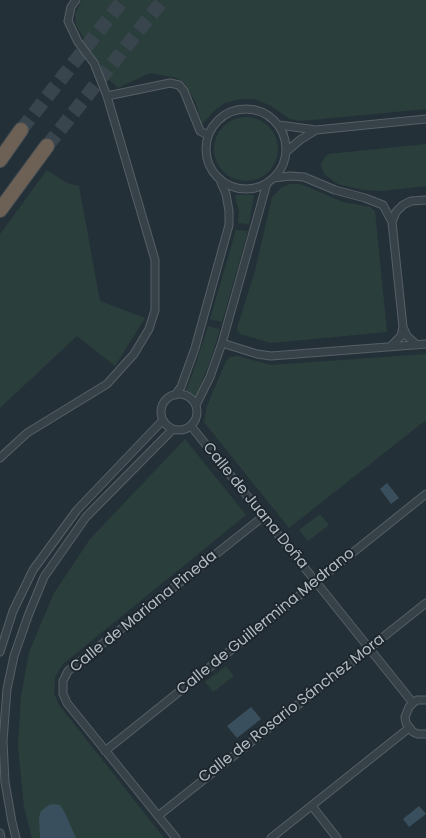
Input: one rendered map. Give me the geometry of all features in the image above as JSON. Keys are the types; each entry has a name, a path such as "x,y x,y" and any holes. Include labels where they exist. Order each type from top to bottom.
{"highway":[{"path":"0,160 21,130"},
{"path":"0,210 47,146"}],"street":[{"path":"0,458 27,433 107,384 134,354 149,329 155,310 155,260 107,96 94,63 78,42 68,21 71,7 76,0"},
{"path":"107,96 170,83 179,85 184,91 200,131 208,135"},
{"path":"220,180 234,188 243,189 260,187 274,178 284,163 287,151 286,139 279,125 268,115 260,111 233,110 218,120 208,135 207,159 226,194 229,225 195,348 180,387 176,394 167,399 162,409 163,420 173,429 183,430 191,426 197,416 196,405 210,377 222,343 267,184"},
{"path":"279,125 316,130 426,119"},
{"path":"287,151 316,130"},
{"path":"274,178 304,176 344,193 383,205 392,222 403,327 401,336 390,346"},
{"path":"392,222 396,212 403,205 411,201 426,200"},
{"path":"403,327 417,345"},
{"path":"222,343 257,354 272,356 426,344"},
{"path":"176,394 186,395 196,405"},
{"path":"0,652 13,611 33,570 77,510 163,420"},
{"name":"Calle de Juana Doña","path":"191,426 413,703"},
{"path":"16,838 5,782 3,733 7,688 14,656 28,616 44,577 86,518 173,429"},
{"name":"Calle de Guillermina Medrano","path":"106,751 426,494"},
{"name":"Calle de Mariana Pineda","path":"176,838 67,703 63,694 63,681 68,671 264,516"},
{"name":"Calle de Rosario Sánchez Mora","path":"158,816 426,603"},
{"path":"426,700 417,700 408,707 405,717 408,728 418,734 426,734"},
{"path":"271,838 408,728"},
{"path":"312,806 338,838"},
{"path":"0,833 1,838"}],"green space":[{"path":"82,0 426,0 426,109 300,121 290,119 271,106 255,99 241,99 225,103 214,111 202,124 195,101 185,84 177,78 150,73 118,88 108,79 76,25 75,14"},
{"path":"246,117 264,123 272,131 278,149 272,167 264,175 246,181 228,175 220,167 214,149 220,131 228,123"},
{"path":"426,144 426,186 381,191 363,190 338,184 325,175 322,169 321,164 328,154"},
{"path":"47,170 67,183 79,186 100,301 145,318 115,366 77,336 0,408 0,234"},
{"path":"290,184 299,184 343,202 370,207 375,211 387,332 271,343 240,334 237,330 255,271 272,197 282,187"},
{"path":"236,195 254,195 249,224 238,223 239,211"},
{"path":"236,230 248,231 222,322 210,319"},
{"path":"208,326 220,329 210,362 196,396 186,390"},
{"path":"426,354 426,420 289,528 204,422 207,406 226,361 230,357 238,356 271,365"},
{"path":"185,439 246,515 63,664 55,677 54,693 59,705 164,838 32,838 24,807 18,746 21,696 29,652 54,593 90,539"},
{"path":"320,514 329,525 308,541 299,530"},
{"path":"226,666 234,676 213,692 205,682"}],"water":[{"path":"387,483 399,498 391,504 380,489"},
{"path":"251,707 261,719 237,738 227,726"},
{"path":"54,804 60,805 64,811 76,838 40,838 39,817 41,811"},
{"path":"419,806 426,814 409,827 403,819"}],"tunnel":[{"path":"21,130 123,0"},
{"path":"47,146 163,0"}]}
